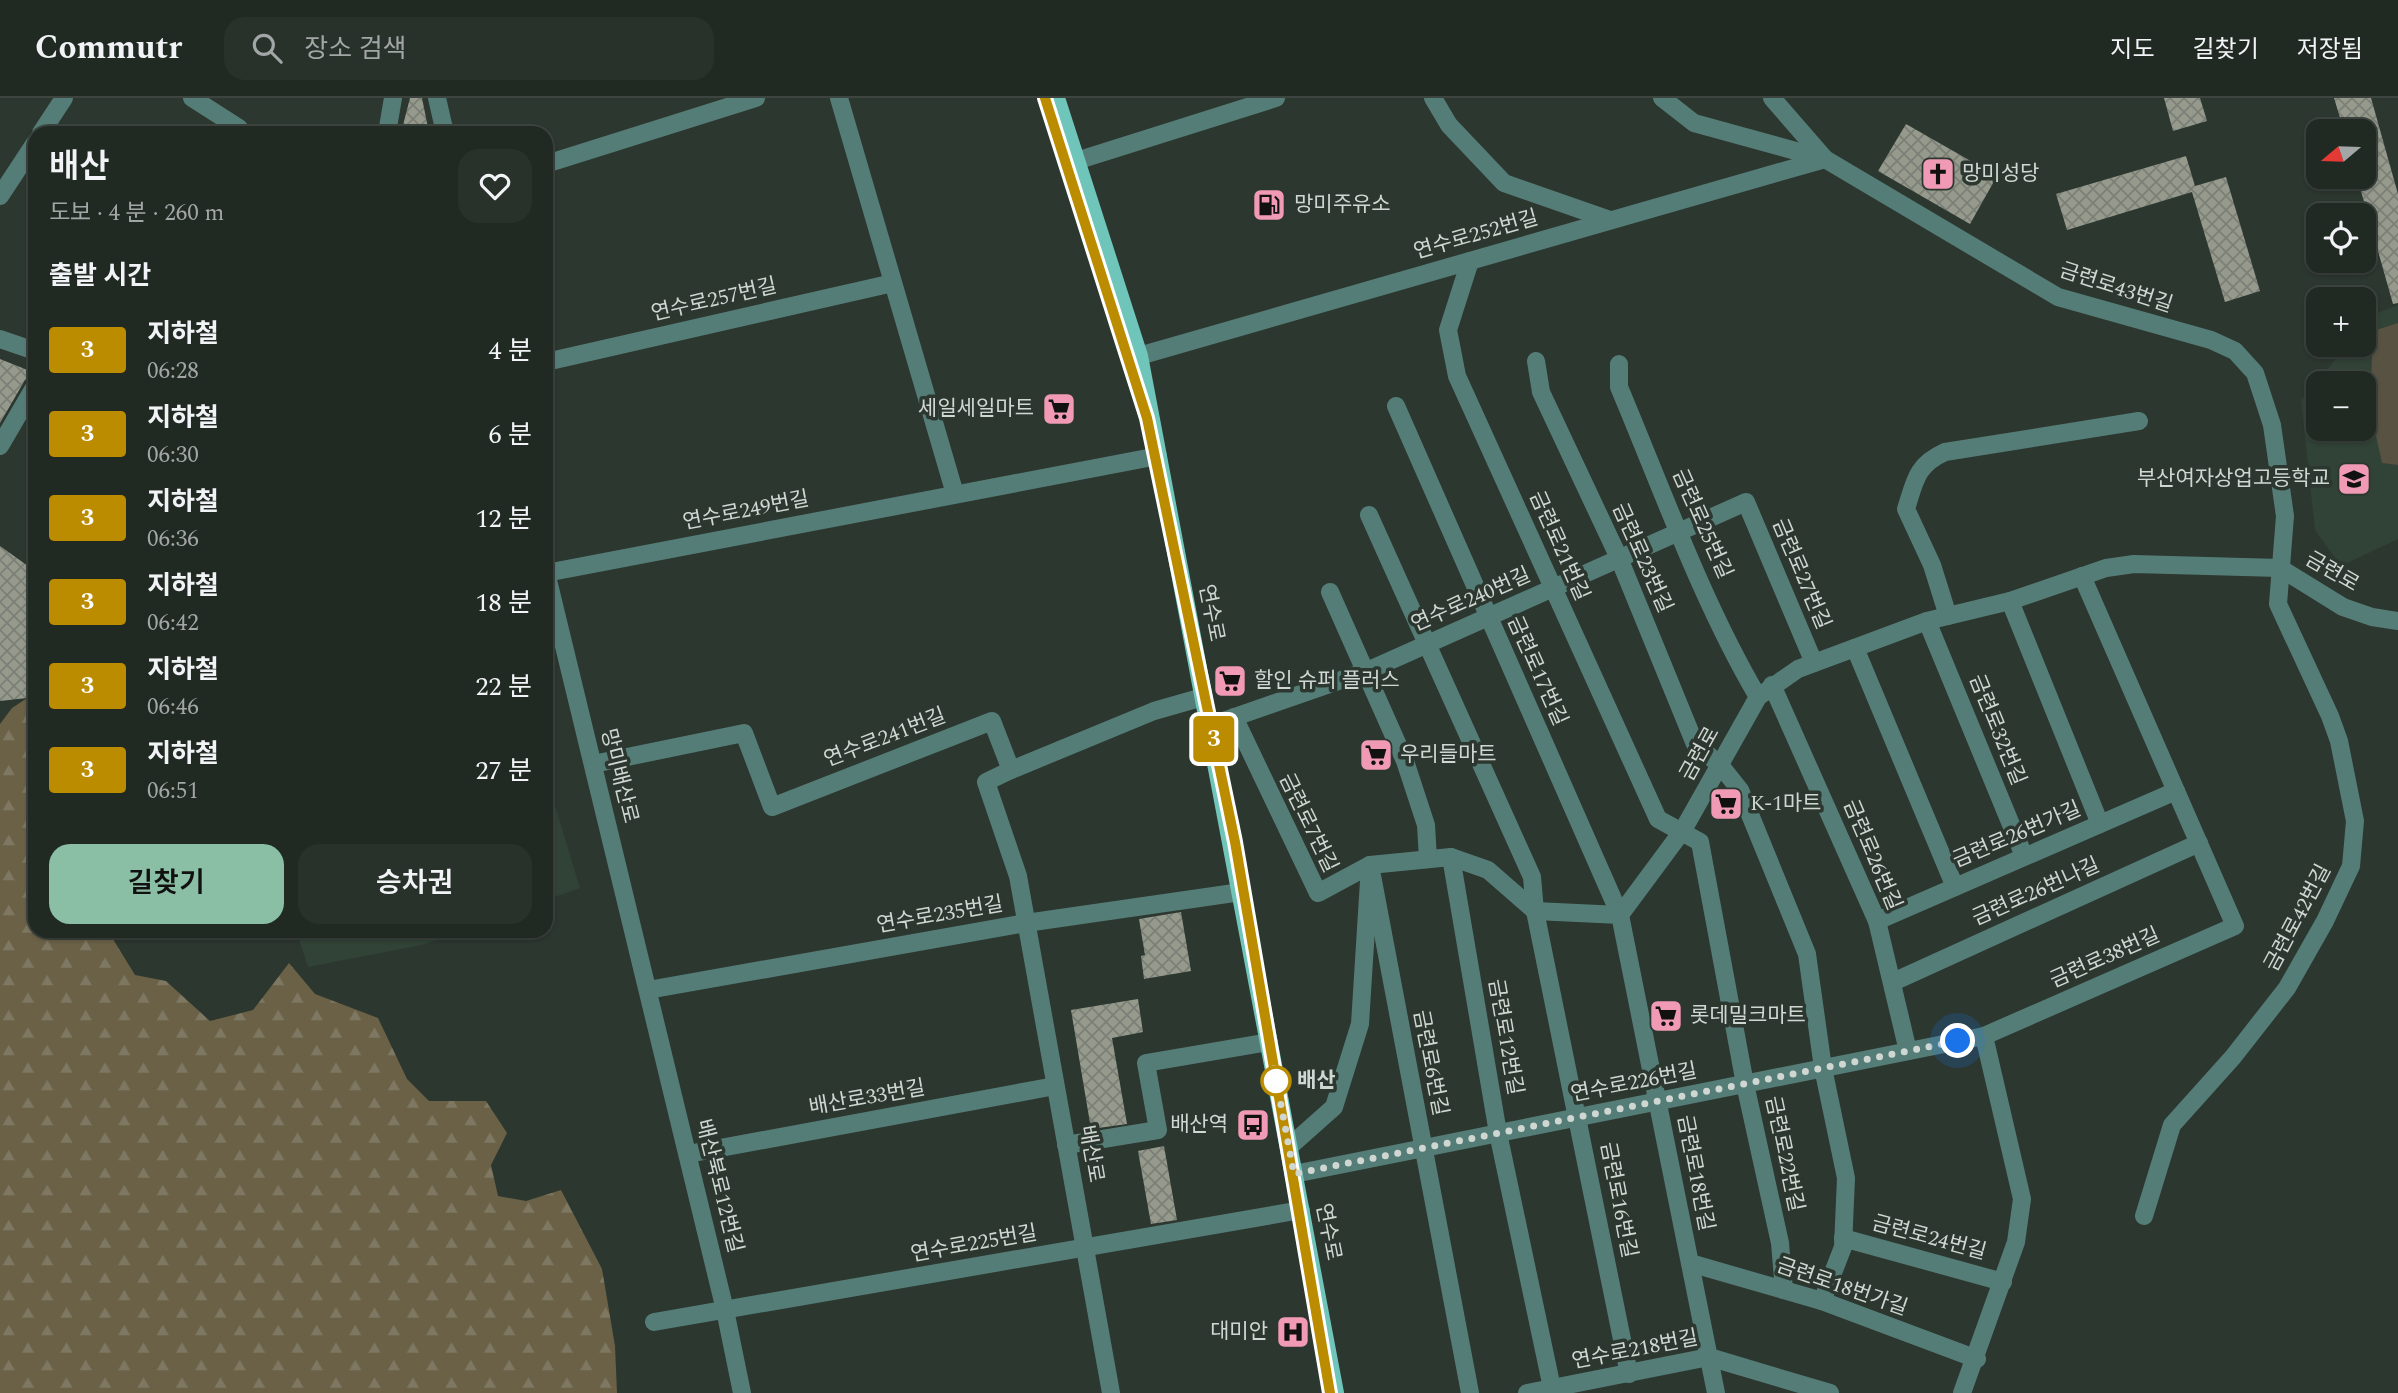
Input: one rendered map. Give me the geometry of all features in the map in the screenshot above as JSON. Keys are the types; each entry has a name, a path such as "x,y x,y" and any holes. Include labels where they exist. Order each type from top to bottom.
{"main road":[{"name":"연수로","path":"1056,98 1139,356 1335,1393"}],"street":[{"path":"46,126 64,98"},
{"path":"192,98 236,126"},
{"path":"388,126 393,98"},
{"path":"438,98 444,126"},
{"path":"553,162 756,98"},
{"path":"839,98 955,494"},
{"path":"1076,161 1276,98"},
{"path":"1433,98 1449,125 1504,183 1611,220"},
{"path":"1662,98 1693,123 1825,159"},
{"name":"금련로43번길","path":"1772,98 1825,159 2058,297 2211,340 2235,351 2255,373 2272,425 2285,516 2280,568"},
{"path":"0,196 5,177 28,151"},
{"name":"연수로252번길","path":"1139,356 1825,159"},
{"name":"금련로21번길","path":"1470,261 1448,330 1457,376 1658,819 1683,830"},
{"name":"연수로257번길","path":"553,360 893,283"},
{"path":"0,339 28,349"},
{"name":"금련로23번길","path":"1536,361 1541,392 1619,558 1695,744 1720,765"},
{"name":"금련로25번길","path":"1619,364 1619,387 1679,532 1758,697"},
{"path":"0,446 28,398"},
{"name":"금련로17번길","path":"1396,405 1620,915"},
{"path":"1948,616 1932,565 1906,509 1916,475 1928,460 1945,452 2139,421"},
{"name":"연수로249번길","path":"553,572 1158,456"},
{"name":"연수로240번길","path":"1209,726 1367,671 1746,502"},
{"name":"금련로27번길","path":"1746,502 1814,663"},
{"name":"금련로16번길","path":"1369,515 1532,877 1535,911 1629,1374"},
{"name":"금련로","path":"1620,915 1683,830 1758,697 1772,685 1814,663 1927,621 2010,601 2082,576 2134,565 2280,568 2343,607 2372,617 2398,621"},
{"name":"금련로42번길","path":"2144,1216 2172,1125 2233,1057 2287,988 2351,866 2355,821 2339,741 2278,604 2280,568"},
{"name":"금련로38번길","path":"1984,1036 2235,926 2082,576"},
{"path":"1330,592 1405,761 1426,824 1428,859"},
{"name":"망미배산로","path":"553,601 648,990"},
{"path":"2010,601 2100,824"},
{"name":"금련로32번길","path":"1927,621 2025,856"},
{"path":"1855,648 1955,887"},
{"name":"금련로26번길","path":"1772,685 1877,921 1908,1051"},
{"path":"1011,770 1154,711 1203,697"},
{"name":"금련로7번길","path":"1234,717 1318,893 1370,864"},
{"name":"연수로241번길","path":"593,764 744,733 772,807 992,721 1011,770"},
{"name":"금련로24번길","path":"1720,765 1740,790 1807,954 1823,1068 1846,1178 1843,1238 1822,1301"},
{"name":"배산로","path":"1011,770 986,782 1018,876 1111,1393"},
{"name":"금련로26번가길","path":"1877,921 2176,791"},
{"name":"금련로22번길","path":"1683,830 1700,842 1745,1084 1780,1243 1784,1290"},
{"name":"금련로26번나길","path":"1893,982 2199,844"},
{"path":"1289,1147 1334,1107 1360,1024 1370,864 1451,857 1488,870 1535,911 1620,915"},
{"name":"금련로12번길","path":"1451,857 1498,1133 1552,1388"},
{"name":"금련로6번길","path":"1370,864 1470,1393"},
{"name":"연수로235번길","path":"648,990 1026,923 1241,892"},
{"name":"금련로18번길","path":"1620,915 1716,1393"},
{"name":"배산북로12번길","path":"648,990 743,1393"},
{"path":"1962,1393 1977,1359 2016,1242 2022,1199 1984,1036"},
{"name":"연수로226번길","path":"1294,1174 1984,1036"},
{"path":"1066,1145 1158,1130 1146,1063 1269,1042"},
{"name":"배산로33번길","path":"688,1154 1055,1086"},
{"name":"연수로225번길","path":"654,1322 1301,1210"},
{"name":"금련로24번길","path":"1843,1238 2003,1282"},
{"name":"금련로18번가길","path":"1690,1263 1822,1301 1977,1359"},
{"name":"연수로218번길","path":"1527,1393 1709,1357 1830,1393"}],"shaded area":[{"name":"부산여자상업고등학교","path":"2398,305 2398,539 2341,566 2315,530 2301,400 2306,394 2306,441 2376,441 2376,371 2326,371 2338,357 2376,357 2376,314"},
{"path":"2398,323 2398,465 2382,463 2376,436 2376,371 2371,371 2372,357 2376,357 2376,330"},
{"path":"553,799 580,888 553,898"},
{"path":"298,938 441,938 422,945 308,967"}],"green space":[{"path":"28,698 28,938 112,938 135,975 166,981 210,1021 253,1010 289,963 315,994 378,1018 407,1079 429,1101 486,1101 507,1133 491,1165 498,1196 526,1201 561,1190 602,1269 615,1346 617,1393 0,1393 0,724 12,708"}],"building":[{"path":"410,98 422,98 428,126 403,126"},
{"path":"2164,98 2200,98 2207,121 2173,131"},
{"path":"2334,98 2371,98 2398,194 2398,303 2393,304 2376,244 2376,203 2364,203 2360,189 2376,189 2376,119 2340,119"},
{"name":"망미성당","path":"1906,124 1997,176 1970,224 1878,171"},
{"path":"2186,156 2195,186 2226,177 2260,291 2225,302 2192,192 2067,230 2056,194"},
{"path":"0,359 28,370 28,378 0,423"},
{"path":"0,546 28,566 28,697 0,701"},
{"path":"1181,912 1191,971 1144,979 1141,956 1145,955 1139,919"},
{"path":"1138,999 1143,1032 1112,1038 1127,1124 1091,1129 1071,1010"},
{"path":"1164,1146 1177,1220 1151,1224 1138,1151"}],"metro line":[{"name":"3","path":"1045,98 1147,418 1235,842 1330,1393"}],"place":[{"name":"망미성당","path":"1938,174"},
{"name":"망미주유소","path":"1269,205"},
{"name":"세일세일마트","path":"1059,409"},
{"name":"부산여자상업고등학교","path":"2354,479"},
{"name":"할인 슈퍼 플러스","path":"1230,681"},
{"name":"우리들마트","path":"1376,755"},
{"name":"K-1마트","path":"1726,804"},
{"name":"롯데밀크마트","path":"1666,1016"},
{"name":"배산","path":"1276,1081"},
{"name":"배산역","path":"1253,1125"},
{"name":"대미안","path":"1293,1332"}],"route":[{"path":"1276,1081 1274,1068 1294,1174 1958,1041"}]}
